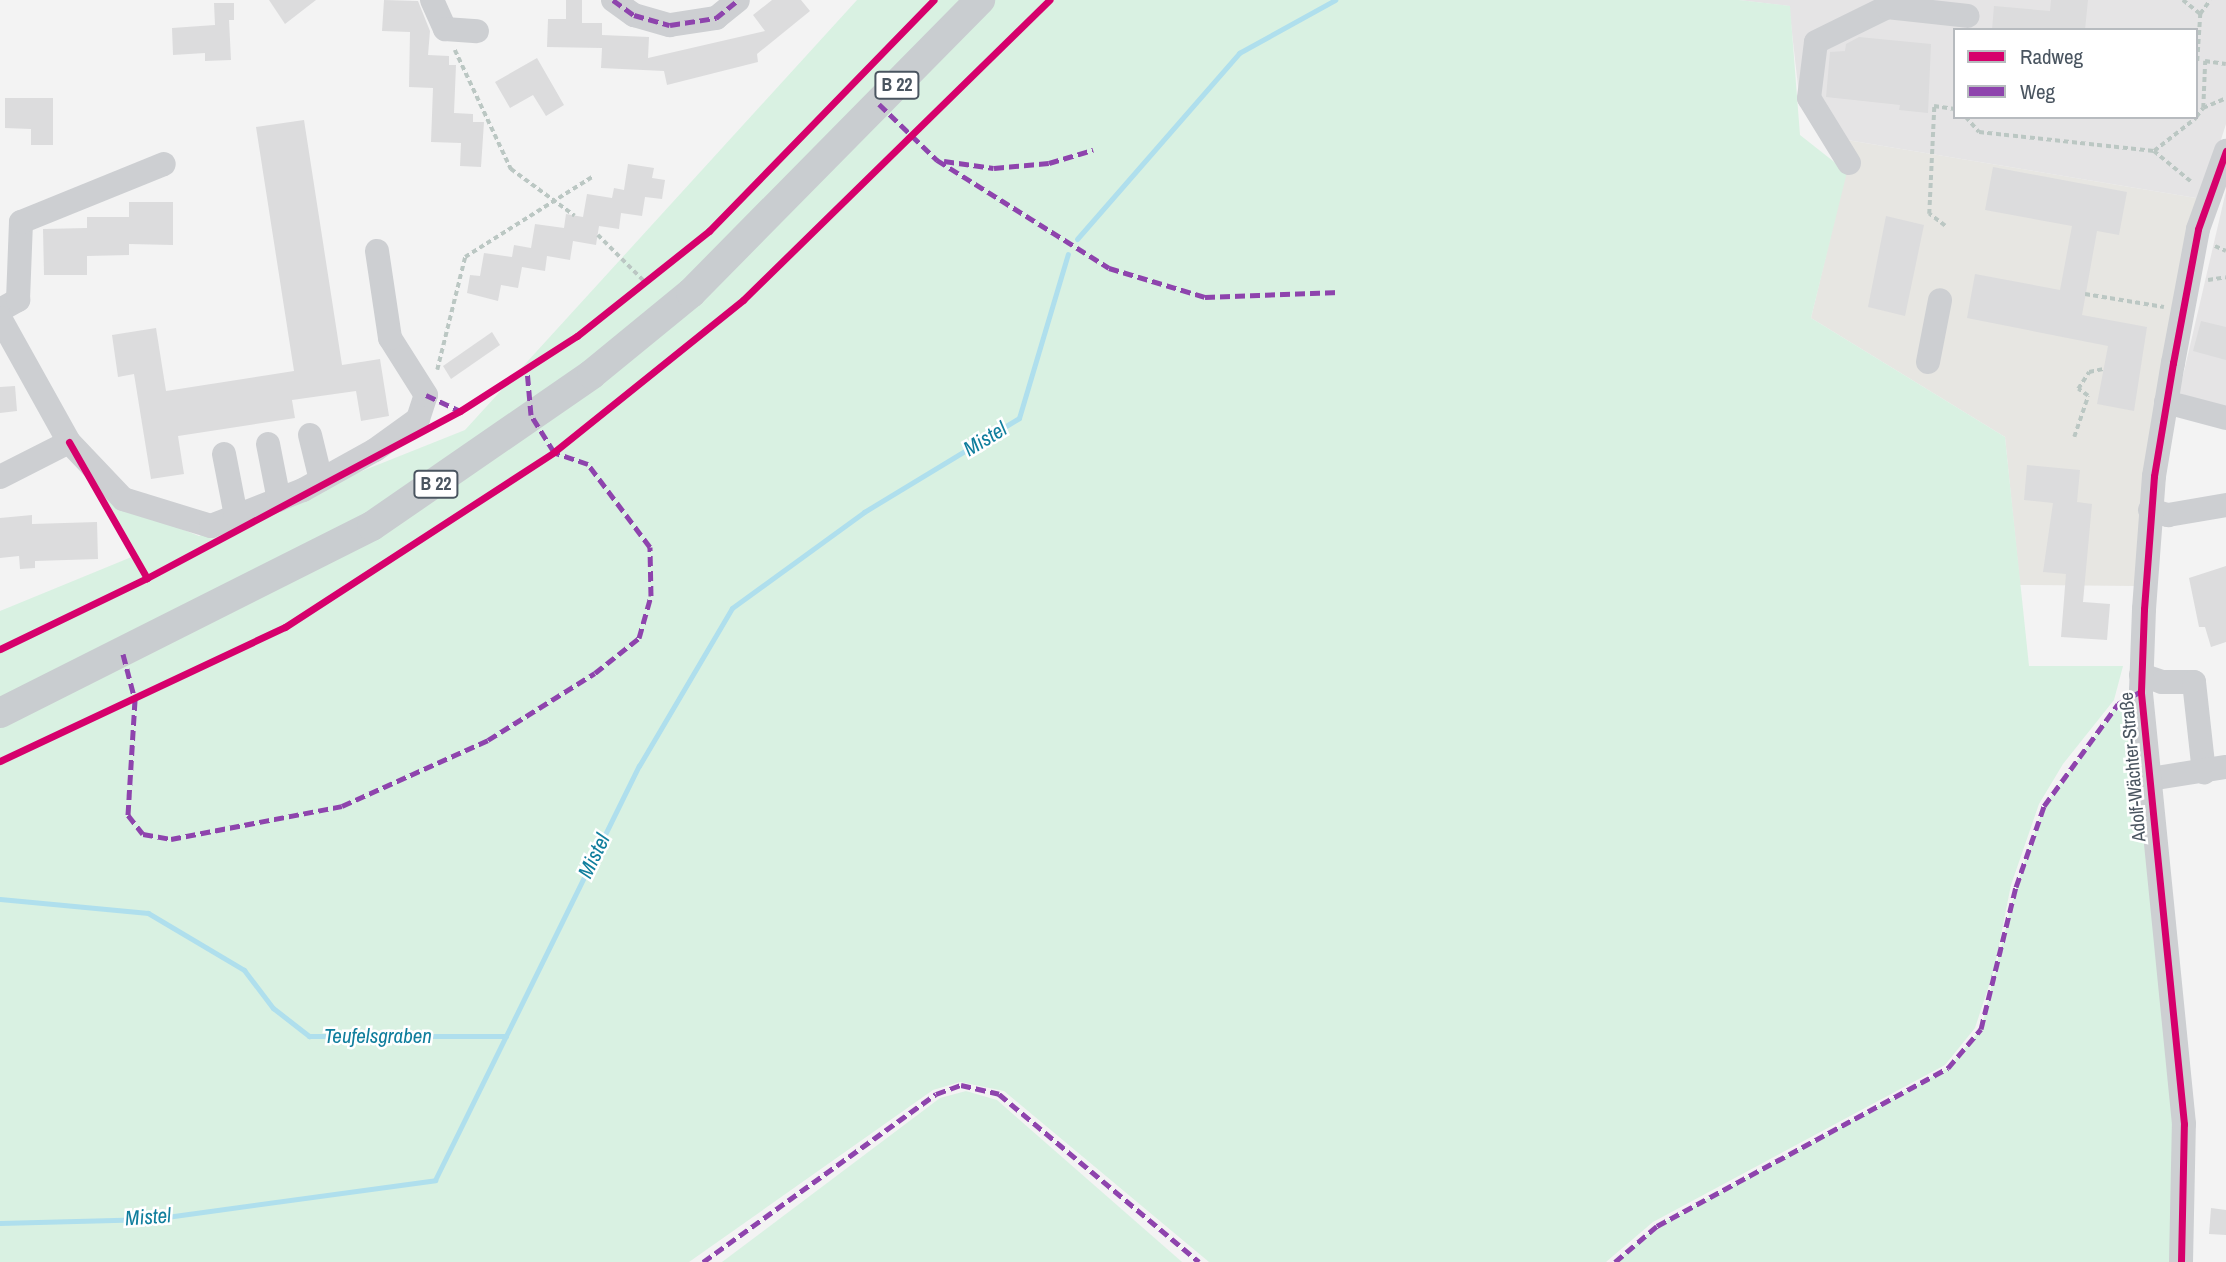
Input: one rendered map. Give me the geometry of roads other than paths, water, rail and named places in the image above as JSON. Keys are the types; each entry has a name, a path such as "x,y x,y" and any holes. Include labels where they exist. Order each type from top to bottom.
{"main road":[{"name":"B 22","path":"0,713 372,526 592,374 691,293 980,0"}],"street":[{"path":"432,0 445,29 477,31"},
{"path":"613,0 634,15 670,25 716,18 738,0"},
{"path":"1849,163 1809,98 1816,42 1886,7 1968,16"},
{"name":"Adolf-Wächter-Straße","path":"2180,1262 2184,1124 2141,675 2150,510 2166,402 2198,229 2226,151"},
{"path":"0,310 18,300 22,222 164,164"},
{"path":"0,318 69,442 123,499 211,526 279,500 321,480 375,450 418,419 426,395 390,338 377,251"},
{"path":"1928,362 1940,300"},
{"path":"2166,402 2226,418"},
{"path":"310,435 321,480"},
{"path":"0,477 69,442"},
{"path":"268,444 279,500"},
{"path":"224,454 236,516"},
{"path":"2150,510 2168,514 2226,505"},
{"path":"2141,675 2162,682 2194,682 2215,769 2150,779"}],"waterway":[{"name":"Mistel","path":"1077,239 1239,53 1335,0"},
{"name":"Mistel","path":"0,1223 152,1219 435,1180 639,766 732,608 864,512 1019,418 1068,254"},
{"name":"Teufelsgraben","path":"0,899 148,913 244,970 273,1008 309,1036 506,1036"}]}
